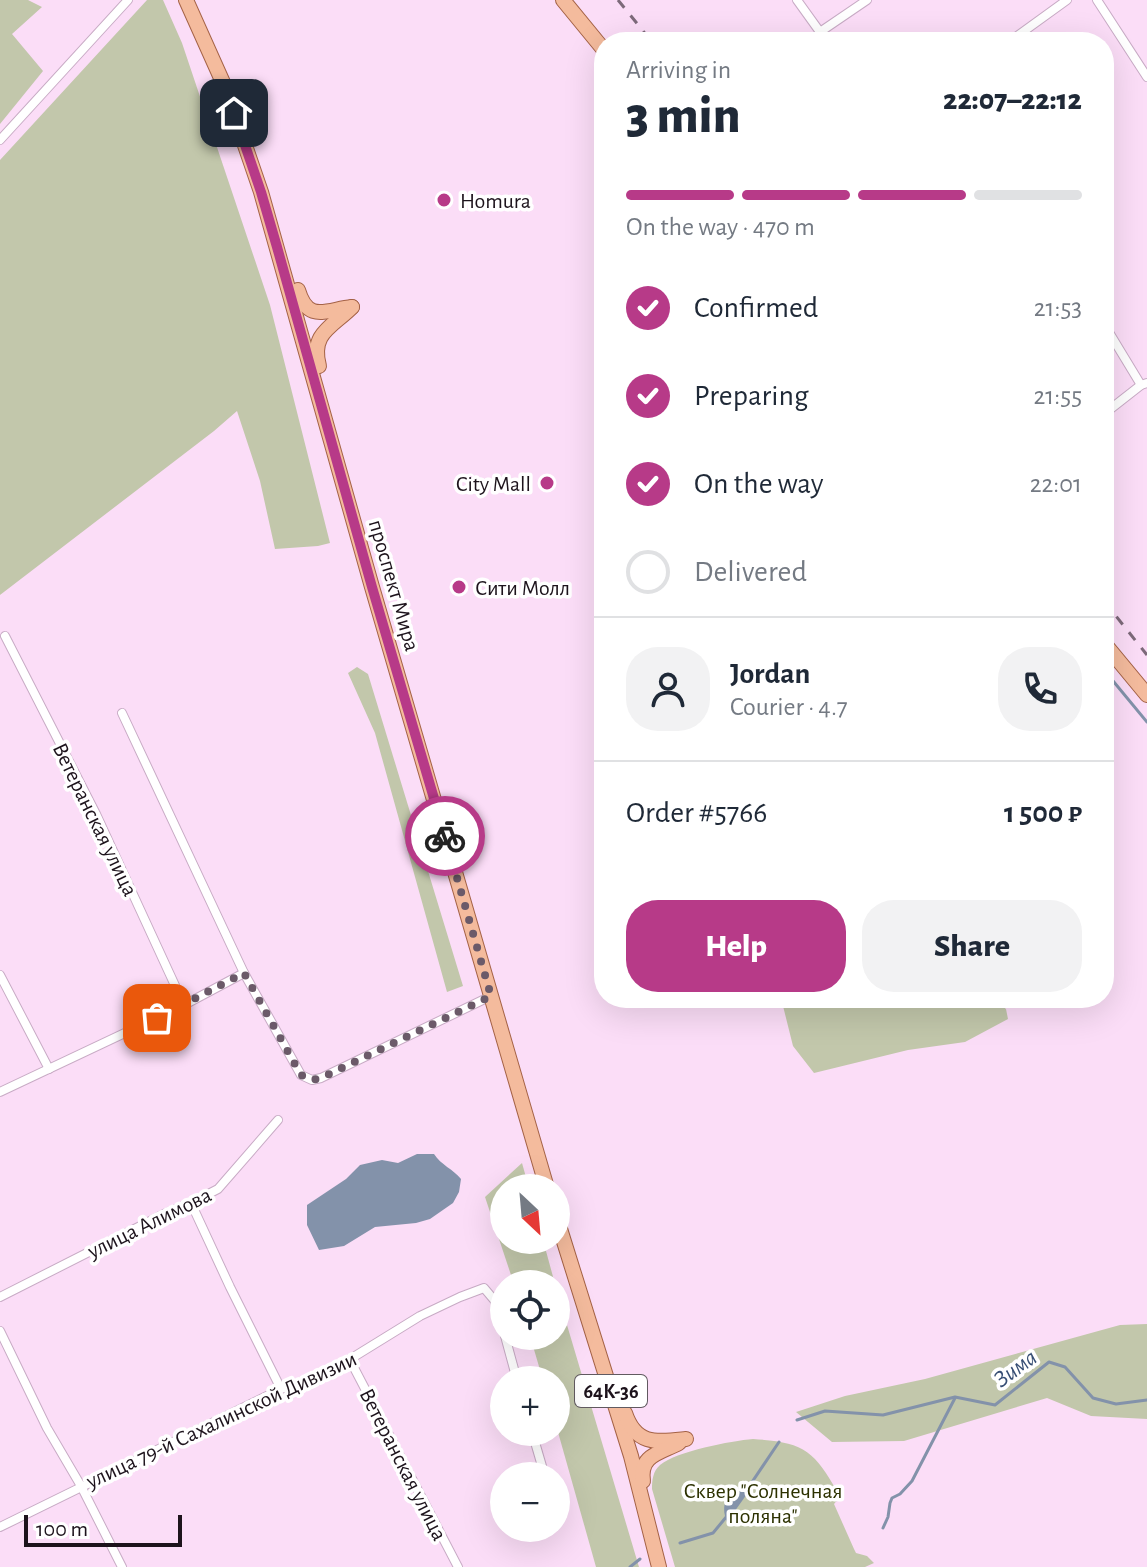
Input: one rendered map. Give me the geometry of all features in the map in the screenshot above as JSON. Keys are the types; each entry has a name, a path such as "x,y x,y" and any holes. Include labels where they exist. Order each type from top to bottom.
{"main road":[{"name":"проспект Мира","path":"186,0 225,87 261,192 543,1174"},
{"path":"563,0 594,38"},
{"path":"277,247 291,268 300,296 309,311 318,313 354,306"},
{"path":"302,332 354,306"},
{"path":"326,417 323,382 317,359 318,339 323,331 354,306"},
{"path":"1114,655 1147,695"},
{"name":"64К-36","path":"568,1254 631,1456 659,1567"},
{"path":"601,1359 614,1377 629,1424 635,1431 652,1442 686,1439"},
{"path":"631,1456 686,1439"},
{"path":"650,1532 650,1511 642,1478 643,1464 655,1454 686,1439"}],"street":[{"path":"0,140 128,0"},
{"path":"797,0 820,32 867,0"},
{"path":"1023,32 1067,0"},
{"path":"1097,0 1147,77"},
{"path":"1114,339 1144,384 1114,406"},
{"name":"Ветеранская улица","path":"5,636 96,814 184,1005"},
{"path":"122,713 244,973 301,1075 312,1080 333,1072 491,996"},
{"path":"0,1092 184,1005 244,973"},
{"path":"0,975 49,1069"},
{"name":"улица Алимова","path":"0,1297 218,1189 278,1120"},
{"path":"191,1203 281,1389"},
{"name":"улица 79-й Сахалинской Дивизии","path":"0,1527 281,1389 326,1374 420,1316 460,1297 484,1288 490,1295"},
{"path":"0,1331 47,1428 122,1567"},
{"name":"Ветеранская улица","path":"350,1360 458,1567"}],"green space":[{"path":"0,0 28,0 42,7 12,34 43,71 0,124"},
{"path":"147,0 163,0 182,43 270,305 330,543 275,549 260,481 237,411 0,595 0,160"},
{"path":"357,667 368,674 463,986 447,992 375,733 348,673"},
{"path":"784,1008 1005,1008 1008,1019 965,1042 908,1050 814,1073 793,1046"},
{"path":"522,1163 525,1174 510,1174"},
{"path":"490,1192 490,1212 485,1197"},
{"path":"504,1254 547,1254 551,1270 509,1270"},
{"path":"1147,1324 1147,1419 1091,1416 1047,1398 904,1441 832,1442 796,1412 845,1396 925,1379 1120,1325"},
{"path":"570,1335 639,1567 596,1567 570,1475 570,1462 566,1462 562,1446 570,1446 570,1366 539,1366 534,1350 570,1350"},
{"name":"Сквер \"Солнечная поляна\"","path":"753,1439 795,1446 813,1457 840,1497 834,1504 856,1553 867,1556 874,1563 865,1567 675,1567 652,1489 656,1470 668,1460 691,1451"}],"water":[{"path":"417,1154 434,1154 461,1179 453,1203 430,1219 375,1227 344,1246 319,1250 307,1225 307,1205 346,1179 360,1165 382,1160 398,1163"},
{"path":"743,1487 752,1487 727,1522 724,1510 726,1500"}],"waterway":[{"path":"1114,682 1147,722"},
{"name":"Зима","path":"797,1420 825,1411 883,1415 955,1397 995,1405 1049,1362 1065,1367 1093,1398 1116,1404 1147,1400"},
{"path":"883,1528 892,1498 912,1481 955,1398"},
{"name":"Зима","path":"748,1488 779,1442"},
{"name":"Зима","path":"680,1543 713,1533 727,1516"},
{"name":"Зима","path":"630,1567 640,1559"}],"railway":[{"path":"618,0 644,32"},
{"path":"1114,614 1147,655"}],"way so far":[{"path":"157,1018 244,973 301,1075 312,1080 491,996 445,836"}],"place":[{"name":"Homura","path":"444,200"},
{"name":"City Mall","path":"547,483"},
{"name":"Сити Молл","path":"459,587"}],"route":[{"path":"234,113 261,192 445,836"}]}
